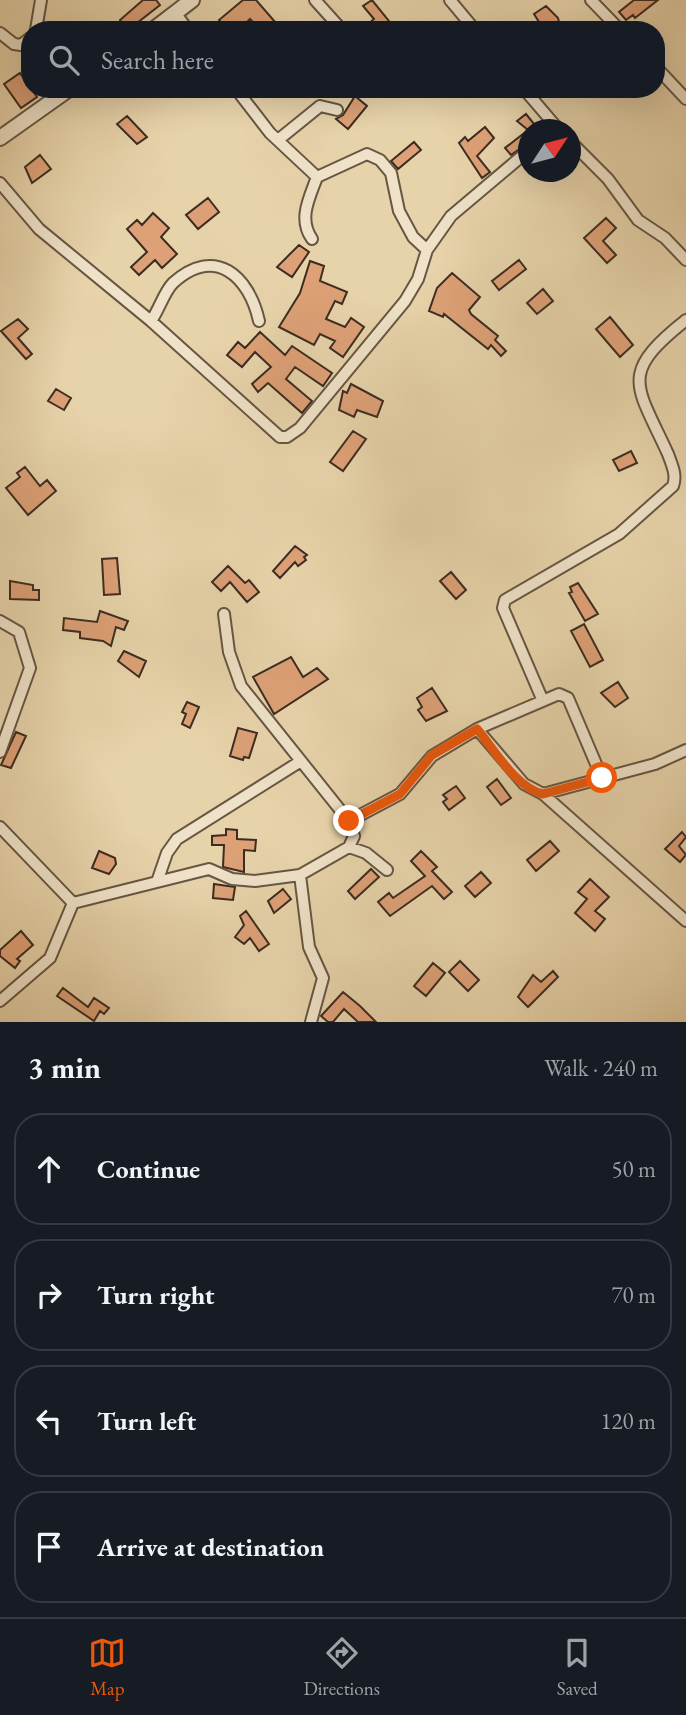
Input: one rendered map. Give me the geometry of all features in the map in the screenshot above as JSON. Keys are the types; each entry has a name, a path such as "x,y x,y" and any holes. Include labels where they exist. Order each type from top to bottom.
{"street":[{"path":"38,21 41,0"},
{"path":"166,21 192,0"},
{"path":"314,0 334,21"},
{"path":"450,0 468,21"},
{"path":"590,0 611,21"},
{"path":"176,14 181,21"},
{"path":"0,33 14,44 21,44"},
{"path":"665,77 686,99"},
{"path":"0,138 56,98"},
{"path":"243,98 278,140 317,177"},
{"path":"531,98 547,119"},
{"path":"278,140 320,106 337,110"},
{"path":"581,152 608,178 638,220 665,238 686,260"},
{"path":"317,177 330,174 367,154 380,160 391,173 392,189 408,228 427,250"},
{"path":"0,183 39,229 151,321 274,433 287,438 300,428 405,301 418,279 427,250 451,216 518,160"},
{"path":"312,239 304,228 305,210 317,177"},
{"path":"151,321 162,307 171,285 195,268 213,266 235,273 246,285 258,321"},
{"path":"543,701 503,608 505,600 619,534 673,486 676,478 671,461 640,392 639,374 642,362 651,351 686,320"},
{"path":"73,903 159,879 209,869 232,879 255,881 300,875 349,847 354,836 349,821 241,686 229,652 224,614"},
{"path":"0,621 19,632 30,668 0,752"},
{"path":"349,821 400,794 432,755 477,729 559,694 568,698 602,778"},
{"path":"477,729 524,784 543,794 686,921"},
{"path":"543,794 655,764 686,750"},
{"path":"159,879 167,853 177,839 301,761"},
{"path":"0,827 73,903"},
{"path":"349,847 366,853 387,870"},
{"path":"300,875 309,947 323,978 311,1022"},
{"path":"0,1001 50,958 73,903"}],"building":[{"path":"143,0 156,0 160,5 140,21 120,20"},
{"path":"243,0 256,0 274,21 250,19 219,20"},
{"path":"372,0 389,21 372,21 374,19 363,6"},
{"path":"634,0 658,0 635,18 633,15 626,20 619,12"},
{"path":"546,6 559,21 538,21 534,14"},
{"path":"20,73 21,98 36,98 21,108 4,84"},
{"path":"354,98 367,106 348,129 336,119 343,115"},
{"path":"127,116 147,137 137,144 117,124"},
{"path":"485,127 494,138 477,156 490,172 482,178 459,143 465,137 468,141"},
{"path":"518,138 518,150 511,155 505,148"},
{"path":"414,142 421,150 398,169 391,161"},
{"path":"40,155 51,169 32,183 25,167"},
{"path":"208,198 219,212 198,229 186,215"},
{"path":"153,213 169,228 161,237 177,254 162,268 155,260 139,275 131,267 147,252 127,229 137,220 142,225"},
{"path":"606,218 616,228 603,241 616,255 607,263 584,238"},
{"path":"299,245 309,252 292,277 277,267"},
{"path":"519,260 526,269 499,290 492,281"},
{"path":"310,261 324,266 320,281 347,292 342,304 335,301 326,319 345,327 351,318 364,327 343,357 330,348 335,341 320,334 314,345 279,327 300,293"},
{"path":"452,273 480,297 469,310 498,336 495,340 506,351 501,356 491,345 488,349 444,314 443,317 429,311 437,288"},
{"path":"543,289 553,301 537,314 527,303"},
{"path":"610,317 633,345 620,357 596,329"},
{"path":"18,319 28,329 18,338 32,354 26,359 1,331"},
{"path":"260,332 285,355 292,346 332,373 323,386 295,367 286,379 312,401 302,413 268,383 258,392 252,384 271,367 255,352 242,367 227,355 238,342 245,348"},
{"path":"351,384 383,401 377,417 357,410 354,417 339,410 343,391 347,393"},
{"path":"56,389 71,398 64,410 48,401"},
{"path":"353,431 366,439 343,471 330,462"},
{"path":"631,451 637,463 619,471 613,460"},
{"path":"25,467 40,486 47,480 56,491 28,515 6,488 20,477 17,473"},
{"path":"295,546 307,555 304,557 306,560 298,566 295,562 280,578 273,571"},
{"path":"117,558 120,594 104,595 102,559"},
{"path":"228,566 245,583 249,580 259,592 247,602 230,582 221,591 212,582"},
{"path":"451,572 466,590 456,599 440,581"},
{"path":"10,581 33,585 33,590 39,590 39,600 10,599"},
{"path":"578,583 598,614 585,621 569,593 572,592 570,587"},
{"path":"100,611 128,621 124,630 116,627 111,646 103,641 80,638 80,632 63,630 64,618 97,622"},
{"path":"584,624 603,660 590,667 571,631"},
{"path":"124,651 146,661 139,677 118,661"},
{"path":"291,657 303,677 317,668 328,679 274,714 253,677"},
{"path":"618,682 628,698 615,707 601,693"},
{"path":"432,688 447,711 426,721 418,710 422,707 417,698"},
{"path":"187,702 199,707 190,728 182,724 186,714 182,712"},
{"path":"238,728 257,733 249,758 244,757 243,760 230,756"},
{"path":"16,732 26,736 11,768 1,765"},
{"path":"497,779 511,798 501,805 487,787"},
{"path":"456,786 465,798 449,810 443,802 447,799 443,795"},
{"path":"226,829 237,830 237,839 256,840 255,851 244,850 244,872 223,867 224,845 212,845 212,836 226,835"},
{"path":"682,832 686,837 679,846 686,855 680,862 665,849"},
{"path":"550,841 559,851 536,871 527,860"},
{"path":"99,851 115,858 116,864 109,874 92,868"},
{"path":"421,851 437,867 432,871 452,892 444,899 432,886 390,916 378,902 389,893 393,898 425,876 411,861"},
{"path":"371,869 379,877 355,899 348,891"},
{"path":"481,872 491,883 475,897 465,886"},
{"path":"590,879 609,897 595,911 605,919 595,931 575,913 587,899 578,892"},
{"path":"214,884 235,887 233,900 213,898"},
{"path":"283,889 291,899 274,913 268,901"},
{"path":"246,911 269,944 259,951 250,938 244,944 235,937 244,925 240,916"},
{"path":"21,931 33,945 17,959 20,961 15,968 0,956 0,950"},
{"path":"460,961 479,980 468,991 449,972"},
{"path":"433,963 445,973 426,996 414,986"},
{"path":"553,971 558,977 528,1007 518,997 533,975 541,982"},
{"path":"63,988 88,1007 94,998 109,1008 104,1014 100,1011 94,1021 57,996"},
{"path":"343,992 376,1022 358,1022 344,1009 333,1022 328,1022 321,1016"}],"route":[{"path":"349,821 400,794 432,755 477,729 524,784 536,792 543,794 602,778"}]}
